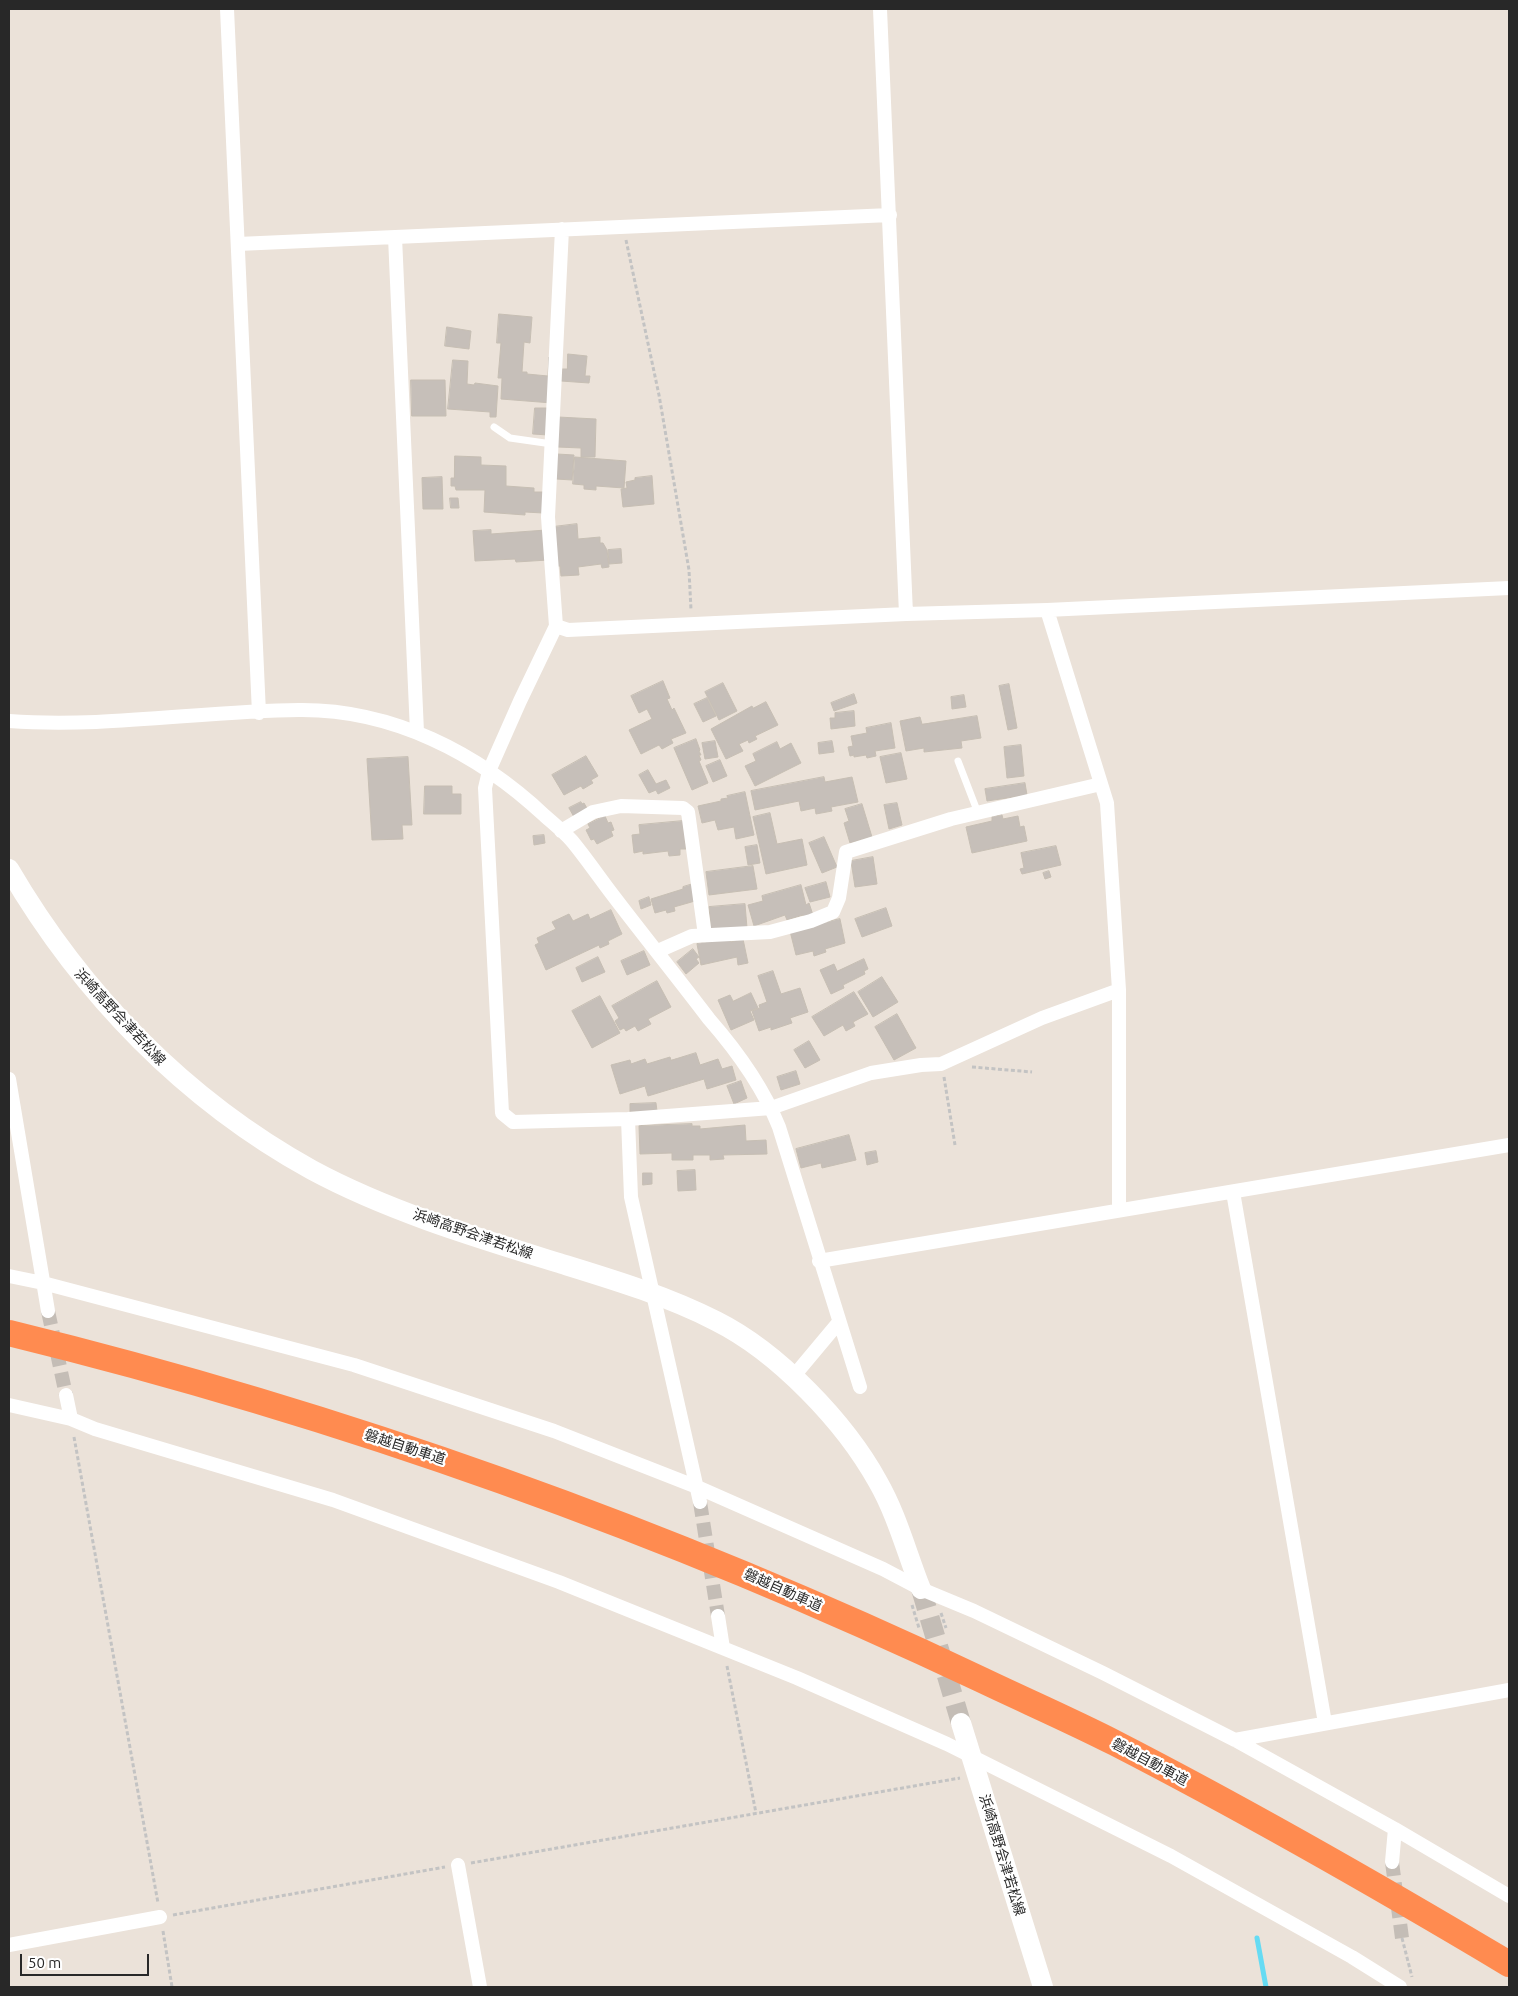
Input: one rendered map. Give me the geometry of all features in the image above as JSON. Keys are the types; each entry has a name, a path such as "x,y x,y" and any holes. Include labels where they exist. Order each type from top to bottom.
{"highway":[{"name":"磐越自動車道","path":"9,1333 292,1410 418,1451 598,1516 735,1570 909,1645 1113,1742 1370,1881 1509,1964"}],"main road":[{"name":"浜崎高野会津若松線","path":"9,869 40,920 73,966 131,1032 166,1066 271,1144 312,1170 394,1208 653,1294 718,1321 751,1343 793,1377 830,1414 854,1443 888,1501 921,1590"},
{"name":"浜崎高野会津若松線","path":"961,1723 1043,1987"}],"street":[{"path":"226,9 259,712"},
{"path":"880,9 906,614"},
{"path":"238,244 890,215"},
{"path":"562,230 548,517 556,626 489,771 485,788 502,1113 513,1122 628,1119 771,1108 871,1073 921,1065 942,1064 1042,1018 1119,990"},
{"path":"395,237 417,732"},
{"path":"556,626 568,630 1509,588"},
{"path":"1047,610 1106,803 1119,990 1120,1209"},
{"path":"9,721 53,723 106,722 299,710 332,711 378,719 435,740 489,771 527,799 572,841 709,1019 732,1046 771,1108 779,1127 860,1386"},
{"path":"658,952 692,936 770,932 811,922 833,912 839,898 846,852 951,819 1101,784"},
{"path":"561,831 594,812 621,806 649,805 683,808 688,812 705,935"},
{"path":"9,1079 48,1311"},
{"path":"628,1119 630,1197 700,1502"},
{"path":"820,1261 1509,1145"},
{"path":"1233,1192 1326,1723"},
{"path":"9,1276 43,1283 354,1365 554,1431 697,1487 883,1570 921,1590 974,1612 1103,1673 1235,1740 1395,1829 1509,1896"},
{"path":"793,1377 839,1322"},
{"path":"66,1395 71,1419"},
{"path":"9,1405 71,1419 95,1428 333,1500 559,1582 797,1678 938,1740 975,1766 1171,1856 1352,1957 1400,1987"},
{"path":"718,1616 723,1648"},
{"path":"1235,1740 1509,1690"},
{"path":"1392,1862 1395,1829"},
{"path":"458,1865 480,1987"},
{"path":"9,1945 160,1917"}],"lane":[{"path":"494,427 510,438 552,444"},
{"path":"958,761 978,813"}],"path":[{"path":"623,227 660,395 689,570 691,624"},
{"path":"955,1145 942,1064 1032,1072"},
{"path":"71,1419 172,1987"},
{"path":"723,1648 756,1813"},
{"path":"160,1917 756,1813 975,1766"},
{"path":"1402,1938 1412,1979"}],"building":[{"path":"499,314 532,317 530,343 524,342 522,372 548,376 549,357 552,403 501,399 502,378 498,378 501,343 497,343"},
{"path":"447,327 471,331 469,349 445,346"},
{"path":"568,354 587,356 585,376 590,376 589,383 561,381 562,369 567,369"},
{"path":"453,360 468,361 467,384 474,385 475,383 498,386 496,417 490,417 490,412 448,409"},
{"path":"411,380 445,380 446,416 412,416"},
{"path":"535,408 550,408 548,435 533,434"},
{"path":"558,417 596,419 595,457 581,457 581,448 557,447"},
{"path":"557,454 574,455 572,480 556,479"},
{"path":"455,456 481,457 481,465 506,466 506,486 534,488 534,492 543,492 543,513 525,512 525,515 484,512 485,490 456,490 455,486 451,486 451,478 454,478"},
{"path":"575,457 626,461 624,488 596,486 596,490 584,489 584,485 573,484"},
{"path":"652,476 654,504 623,507 621,489 627,488 626,482 635,480 635,478"},
{"path":"442,477 443,509 423,509 422,478"},
{"path":"450,498 458,498 459,508 451,508"},
{"path":"577,524 578,539 600,537 600,543 603,543 607,550 609,567 602,568 601,564 578,567 579,575 561,576 560,566 557,566 553,527"},
{"path":"491,530 491,534 546,530 548,560 516,562 515,559 475,561 473,531"},
{"path":"621,549 622,563 609,564 608,550"},
{"path":"663,681 670,698 667,699 672,710 674,708 686,733 671,739 673,743 662,749 659,745 641,754 629,730 652,719 647,709 639,713 631,696"},
{"path":"723,683 737,711 719,720 705,692"},
{"path":"1009,684 1017,728 1008,730 999,686"},
{"path":"854,694 857,703 834,711 831,703"},
{"path":"964,695 966,707 952,709 951,697"},
{"path":"707,698 716,716 703,722 694,704"},
{"path":"766,702 778,725 755,736 757,739 749,743 748,740 739,744 743,751 726,759 711,729 752,706 753,708"},
{"path":"854,711 855,726 831,729 830,718 835,718 835,713"},
{"path":"977,716 981,738 961,741 962,748 924,752 924,748 906,751 900,721 920,717 922,724"},
{"path":"891,723 895,748 875,751 876,756 867,758 866,755 850,756 848,747 853,746 851,736 867,733 866,728"},
{"path":"696,739 701,755 699,755 701,760 699,761 708,783 692,790 674,748"},
{"path":"715,741 718,757 705,759 702,743"},
{"path":"832,741 834,752 819,754 818,743"},
{"path":"777,742 780,749 791,743 801,763 755,786 745,766 756,761 753,754"},
{"path":"1021,745 1024,776 1007,778 1004,747"},
{"path":"901,753 907,779 886,783 880,757"},
{"path":"586,756 598,776 591,780 593,783 583,789 581,786 564,795 552,775"},
{"path":"408,757 412,825 402,825 403,839 372,840 367,759"},
{"path":"720,760 727,776 713,782 706,766"},
{"path":"648,770 656,784 666,780 670,788 658,794 656,790 649,793 639,775"},
{"path":"824,777 825,782 852,777 858,802 831,807 832,811 816,814 815,808 801,811 799,801 755,810 751,791"},
{"path":"1025,783 1027,795 987,801 985,789"},
{"path":"425,786 452,786 452,794 461,794 461,814 424,814"},
{"path":"745,792 754,835 736,839 734,827 718,830 715,820 702,823 698,806 721,801 721,799 728,798 727,796"},
{"path":"581,802 582,804 584,803 588,810 574,817 569,808"},
{"path":"897,803 902,825 889,829 884,805"},
{"path":"862,804 872,837 850,843 844,823 849,821 845,809"},
{"path":"770,813 777,844 802,839 807,865 766,874 753,817"},
{"path":"1002,815 1003,819 1018,816 1020,827 1024,826 1027,841 972,853 966,827 992,821 992,817"},
{"path":"605,816 608,823 611,822 614,830 611,831 613,836 597,844 594,839 591,840 586,830 590,828 588,824"},
{"path":"683,821 686,849 680,849 680,855 669,856 668,851 643,854 643,851 634,853 632,835 640,834 639,825"},
{"path":"544,835 545,843 534,845 533,836"},
{"path":"824,837 837,867 822,873 809,843"},
{"path":"757,845 760,863 748,865 745,847"},
{"path":"1056,846 1061,865 1022,874 1020,869 1024,868 1021,853"},
{"path":"873,857 877,884 855,887 851,861"},
{"path":"753,866 757,889 709,895 706,872"},
{"path":"1049,871 1051,877 1045,879 1043,873"},
{"path":"826,882 830,897 810,902 805,888"},
{"path":"693,884 695,901 674,907 675,911 667,913 666,910 655,913 651,899"},
{"path":"801,885 806,905 809,903 813,915 804,918 803,915 787,920 785,915 754,926 748,905 763,901 762,896"},
{"path":"649,897 651,905 641,909 639,901"},
{"path":"745,904 747,928 711,931 709,907"},
{"path":"886,908 892,926 862,937 855,919"},
{"path":"611,910 622,934 608,941 609,944 600,948 599,945 546,970 535,945 539,943 537,938 556,929 552,922 569,914 573,921 588,914 590,919"},
{"path":"840,919 845,943 825,949 826,952 814,956 813,951 796,955 790,931"},
{"path":"730,937 731,942 743,939 748,963 738,965 737,957 701,965 697,944"},
{"path":"693,949 699,957 696,959 699,963 686,974 677,962"},
{"path":"644,951 650,965 627,975 621,961"},
{"path":"598,957 605,972 582,982 576,968"},
{"path":"864,959 868,969 864,971 865,974 843,985 844,988 831,994 820,970 834,964 837,971"},
{"path":"773,971 781,994 800,988 808,1012 790,1018 792,1023 771,1030 771,1027 759,1031 752,1011 760,1008 759,1005 767,1002 758,976"},
{"path":"882,977 898,1002 873,1017 858,992"},
{"path":"657,981 671,1007 648,1019 651,1024 638,1031 635,1026 626,1031 624,1028 620,1030 615,1021 619,1018 612,1006"},
{"path":"854,992 868,1014 853,1022 855,1026 846,1031 843,1025 824,1036 812,1017"},
{"path":"751,993 758,1008 750,1011 754,1020 731,1030 718,1000 730,995 733,1001"},
{"path":"600,996 620,1033 592,1048 572,1011"},
{"path":"897,1014 916,1048 894,1060 875,1027"},
{"path":"809,1041 820,1060 805,1068 794,1050"},
{"path":"696,1053 700,1065 718,1059 722,1069 732,1066 736,1080 707,1089 704,1079 648,1096 645,1086 620,1094 611,1065 630,1060 631,1064 645,1059 647,1064 670,1057 671,1060"},
{"path":"796,1071 800,1084 781,1090 777,1077"},
{"path":"741,1081 747,1098 734,1104 727,1086"},
{"path":"656,1103 657,1111 630,1112 630,1104"},
{"path":"692,1124 692,1126 700,1126 700,1129 745,1125 746,1141 766,1140 767,1154 723,1155 724,1159 710,1160 710,1155 693,1155 693,1160 672,1160 672,1153 640,1154 639,1126"},
{"path":"849,1135 856,1160 822,1168 821,1163 801,1168 796,1149"},
{"path":"876,1151 878,1162 867,1165 865,1153"},
{"path":"695,1170 696,1190 678,1191 677,1171"},
{"path":"643,1173 652,1173 652,1184 643,1185"}],"waterway":[{"path":"1257,1938 1266,1987"}],"tunnel":[{"path":"48,1311 66,1395"},
{"path":"700,1502 718,1616"},
{"path":"921,1589 961,1723"},
{"path":"1392,1862 1402,1938"}]}
